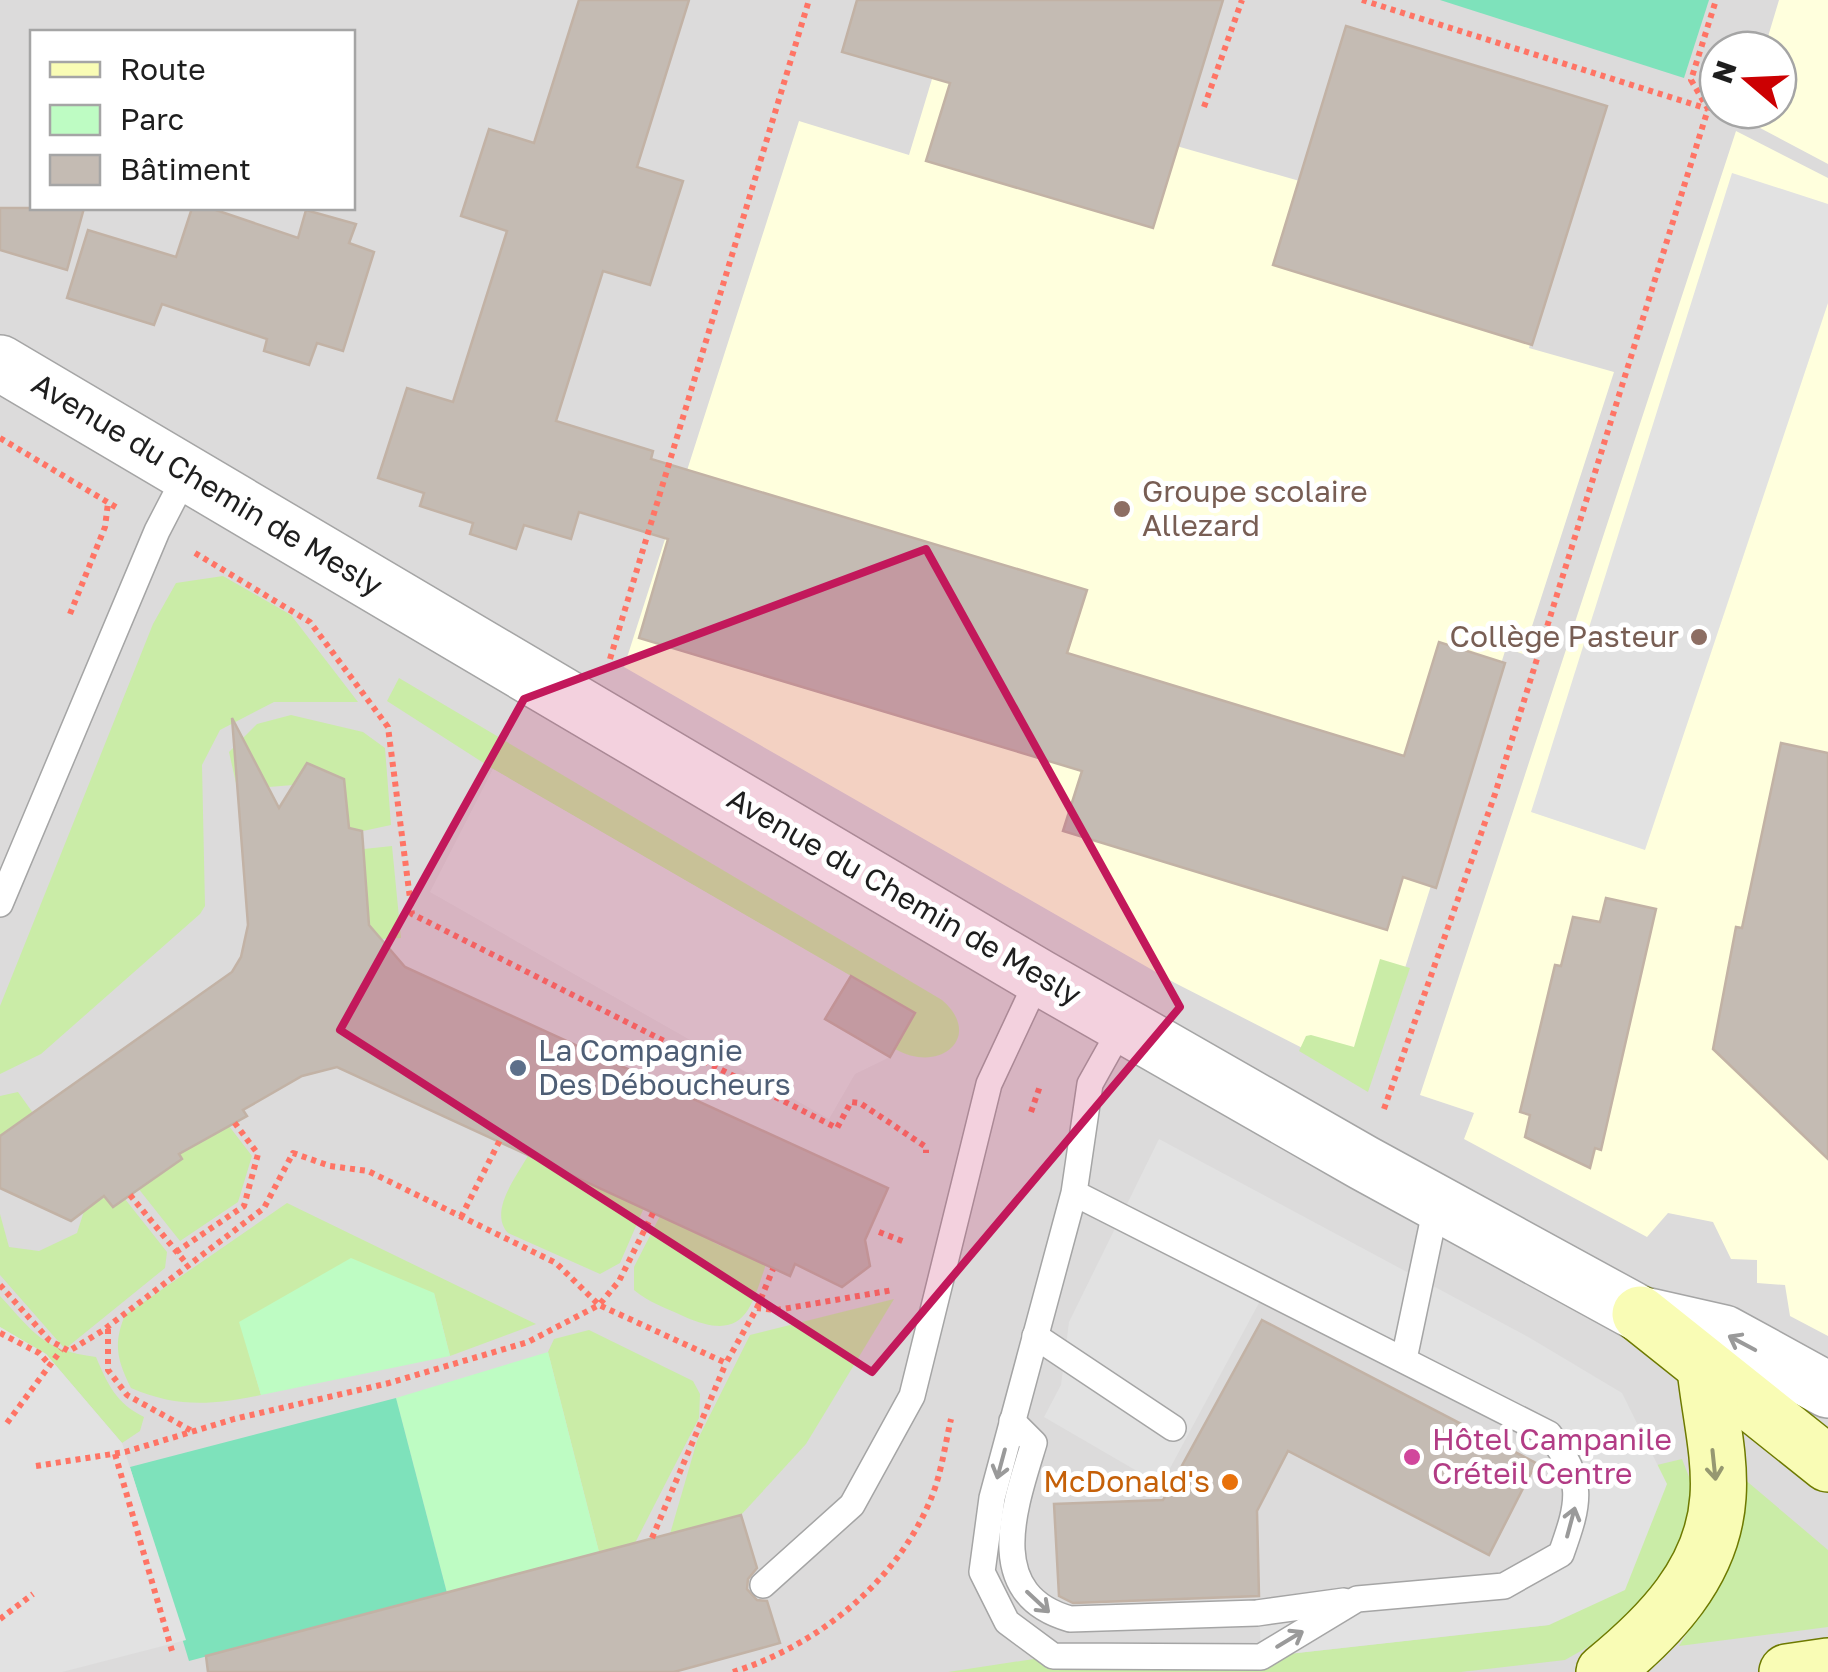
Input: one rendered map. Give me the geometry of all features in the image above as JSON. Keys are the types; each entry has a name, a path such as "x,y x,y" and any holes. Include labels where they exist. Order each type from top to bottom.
{"main road":[{"path":"1640,1314 1828,1464"},
{"path":"1604,1672 1653,1632 1698,1570 1718,1498 1704,1368"},
{"path":"1787,1672 1828,1666"}],"street":[{"name":"Avenue du Chemin de Mesly","path":"0,363 1039,977 1364,1163 1640,1314 1724,1333 1828,1390"}],"lane":[{"path":"0,904 157,532 187,473"},
{"path":"762,1585 852,1505 912,1396 989,1084 1039,977"},
{"path":"1124,1026 1090,1084 1074,1193 992,1498 982,1572 1007,1622 1053,1656 1261,1657 1357,1599"},
{"path":"1012,1421 1034,1443 1011,1518 1011,1549 1020,1584 1047,1613 1070,1619 1257,1613 1357,1599 1504,1586 1561,1554 1576,1512 1572,1465 1549,1434 1074,1193"},
{"path":"1404,1359 1436,1202"},
{"path":"1035,1336 1173,1428"}],"path":[{"path":"586,711 609,664 809,0"},
{"path":"1204,107 1242,0"},
{"path":"1362,0 1698,106"},
{"path":"1707,30 1716,0"},
{"path":"1698,58 1691,80 1698,92"},
{"path":"1364,1163 1495,794 1701,130"},
{"path":"0,438 310,622 388,727 412,914 837,1128 851,1102 860,1103 926,1148 927,1167"},
{"path":"176,1252 244,1206 258,1154 234,1122"},
{"path":"461,1217 500,1140"},
{"path":"0,1286 62,1350 69,1351 108,1327 186,1263 264,1208 293,1153 330,1166 368,1171 556,1263 599,1306 726,1364"},
{"path":"130,1196 186,1263"},
{"path":"36,1466 115,1454 528,1342 599,1306 619,1281 653,1213"},
{"path":"879,1232 904,1245 909,1230"},
{"path":"652,1538 726,1364 757,1308 773,1268"},
{"path":"757,1308 777,1310 910,1286 937,1292"},
{"path":"108,1327 108,1370 127,1395 193,1432"},
{"path":"0,1333 40,1353 50,1365"},
{"path":"7,1423 62,1350"},
{"path":"115,1454 172,1651"},
{"path":"0,1619 34,1594"}],"highlighted area":[{"path":"926,549 1180,1007 872,1372 340,1030 524,699"}],"shaded area":[{"path":"0,0 1828,0 1828,1672 0,1672"},
{"name":"Groupe scolaire Allezard","path":"1143,0 1173,145 1303,182 1602,109 1529,348 1614,372 1523,654 1506,648 1369,1082 1175,983 624,667 799,121 909,155 932,79 847,49"},
{"path":"1779,0 1828,0 1828,164 1764,130 1798,130 1798,30 1770,30"},
{"name":"Collège Pasteur","path":"1736,131 1828,178 1828,1336 1790,1316 1785,1285 1757,1283 1757,1260 1731,1259 1713,1222 1668,1213 1647,1237 1464,1139 1474,1113 1420,1095"},
{"path":"1732,173 1828,204 1828,303 1645,850 1531,812"},
{"path":"493,769 915,1013 890,1057 855,1074 829,1119 430,892"},
{"path":"1159,1139 1530,1338 1622,1393 1667,1484 1625,1590 1549,1625 1261,1657 1259,1603 1504,1586 1561,1555 1576,1512 1549,1434 1267,1288 1161,1485 1044,1417 1061,1385 1069,1322"},
{"path":"0,1327 46,1354 122,1443 186,1640 62,1672 0,1672"}],"green space":[{"path":"1440,0 1709,0 1684,78"},
{"path":"223,576 291,615 358,702 274,702 220,730 202,765 205,906 200,914 41,1054 0,1074 0,1006 153,624 176,583"},
{"path":"399,678 942,1000 959,1026 952,1048 928,1057 895,1049 914,1013 493,769 387,701"},
{"path":"291,715 363,732 385,748 391,825 363,831 349,828 344,779 308,763 293,785 269,787 259,771 238,792 229,752 257,724"},
{"path":"392,846 401,938 381,939 372,945 352,859 364,858 364,849"},
{"path":"1380,959 1410,968 1368,1092 1299,1051 1306,1036 1311,1035 1354,1047"},
{"path":"18,1092 33,1113 0,1136 0,1096"},
{"path":"229,1126 252,1156 238,1202 180,1241 130,1178 182,1159 176,1147"},
{"path":"529,1154 649,1196 620,1263 600,1274 508,1233 501,1214 503,1204"},
{"path":"105,1197 113,1206 125,1199 167,1252 165,1268 65,1349 0,1275 0,1214 9,1247 39,1251 77,1233 84,1211"},
{"path":"287,1203 536,1324 450,1356 434,1293 240,1322 261,1395 195,1403 164,1399 131,1388 118,1352 125,1315"},
{"path":"660,1216 718,1228 713,1242 721,1246 726,1234 770,1252 751,1304 734,1323 705,1324 634,1290 634,1267"},
{"path":"351,1258 434,1293 450,1356 261,1395 239,1322"},
{"path":"0,1296 22,1321 52,1345 96,1357 114,1392 126,1406 144,1417 140,1431 122,1443 46,1354 0,1327"},
{"path":"894,1299 806,1444 741,1515 670,1534 697,1441 750,1335"},
{"path":"589,1330 693,1381 700,1394 699,1418 635,1543 599,1552 548,1352 554,1339"},
{"path":"548,1352 599,1552 447,1593 396,1398"},
{"path":"396,1398 447,1593 189,1661 130,1467"},
{"path":"1682,1459 1696,1495 1687,1534 1661,1582 1630,1623 1565,1660 1461,1672 948,1672 1053,1656 1261,1657 1549,1625 1666,1485 1657,1465"},
{"path":"1743,1478 1828,1550 1828,1627 1679,1646 1702,1609"}],"building":[{"path":"579,0 689,0 637,167 683,181 650,285 603,271 556,421 653,451 651,459 1087,590 1067,653 1404,756 1439,642 1505,663 1436,888 1403,877 1387,930 1063,831 1082,771 639,638 668,539 579,512 571,539 524,525 516,549 470,534 473,523 420,506 424,493 378,478 407,388 453,402 507,231 461,216 489,129 534,143"},
{"path":"857,0 1223,0 1153,228 926,161 950,83 842,52"},
{"path":"1346,26 1607,106 1532,345 1273,265"},
{"path":"0,208 83,210 67,270 0,250"},
{"path":"191,210 216,210 298,238 306,210 356,224 349,243 374,252 343,351 317,343 309,365 264,351 267,339 162,304 154,325 67,298 88,230 176,257"},
{"path":"232,718 279,808 307,763 344,779 349,828 362,831 369,925 405,967 888,1188 865,1240 870,1266 842,1287 795,1264 790,1276 337,1067 302,1076 243,1110 247,1116 179,1154 182,1159 113,1207 104,1196 71,1221 0,1188 0,1136 232,972 241,957 248,925"},
{"path":"1781,743 1828,753 1828,1159 1713,1049 1736,927 1742,928"},
{"path":"1606,898 1656,909 1601,1150 1595,1148 1590,1168 1525,1137 1530,1115 1520,1112 1555,965 1561,966 1573,917 1600,922"},
{"path":"851,976 915,1013 890,1057 825,1019"},
{"path":"1262,1320 1536,1463 1489,1555 1288,1451 1257,1511 1259,1596 1073,1603 1059,1596 1054,1504 1163,1500"},
{"path":"741,1515 757,1568 748,1579 747,1589 757,1600 767,1601 780,1643 674,1672 208,1672 206,1656"}],"place":[{"name":"Groupe scolaire Allezard","path":"1122,509"},
{"name":"Collège Pasteur","path":"1699,637"},
{"name":"La Compagnie Des Déboucheurs","path":"518,1068"},
{"name":"Hôtel Campanile Créteil Centre","path":"1412,1457"},
{"name":"McDonald's","path":"1230,1482"}]}
